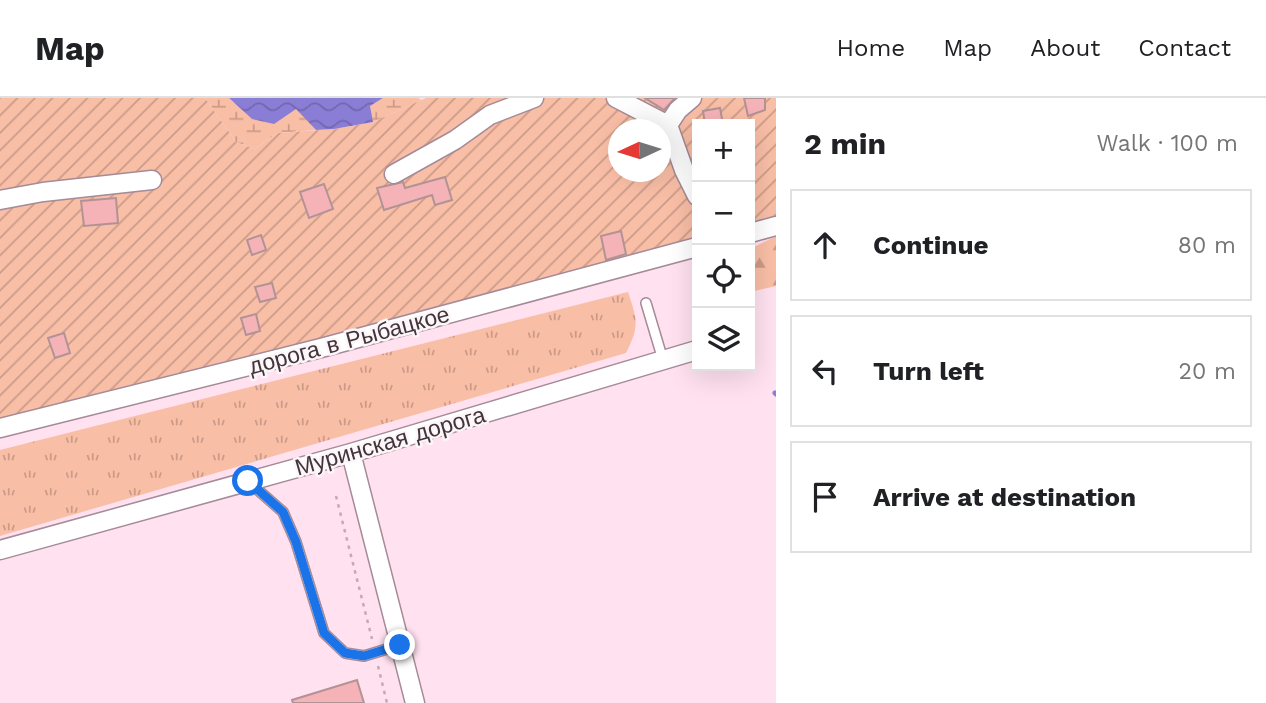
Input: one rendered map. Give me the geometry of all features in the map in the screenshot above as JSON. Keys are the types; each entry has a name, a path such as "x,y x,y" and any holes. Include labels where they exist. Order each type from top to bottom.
{"street":[{"path":"394,174 455,140 490,115 534,98"},
{"path":"615,98 656,119"},
{"path":"671,120 692,98"},
{"path":"671,133 692,186"},
{"path":"0,200 43,192 152,180"},
{"path":"755,232 776,226"},
{"name":"дорога в Рыбацкое","path":"0,428 321,348 692,248"},
{"name":"Муринская дорога","path":"0,550 351,453 692,351"},
{"path":"351,453 415,703"}],"lane":[{"path":"646,303 663,360"},
{"path":"248,481 283,512 296,542 324,633 345,653 364,656 400,645"}],"path":[{"path":"336,496 387,703"}],"green space":[{"path":"0,98 205,98 236,142 255,149 277,133 334,129 373,122 426,98 776,98 776,221 755,227 755,119 692,119 692,243 0,430"},
{"path":"205,98 229,98 252,119 296,108 316,130 277,133 255,149 236,142"},
{"path":"383,98 422,100 373,122 369,106"},
{"path":"776,236 776,286 755,291 755,246"},
{"path":"628,292 636,323 626,353 0,536 0,450"}],"water":[{"path":"229,98 383,98 370,106 373,122 316,130 296,109 274,124 252,119"}],"building":[{"path":"645,98 675,98 664,110"},
{"path":"744,98 765,98 765,110 748,116"},
{"path":"720,108 722,119 704,119 703,111"},
{"path":"445,177 452,200 435,205 432,195 384,210 377,188 403,182 405,188"},
{"path":"324,184 333,209 309,218 300,192"},
{"path":"116,198 118,223 84,226 81,201"},
{"path":"621,231 626,254 606,260 601,236"},
{"path":"261,235 266,250 252,255 247,240"},
{"path":"272,283 276,298 260,302 255,287"},
{"path":"256,314 260,331 246,335 241,318"},
{"path":"64,333 70,353 55,358 48,338"},
{"path":"357,680 364,703 293,703 292,700"}],"route":[{"path":"248,481 283,512 296,542 324,633 345,653 364,656 400,645"}]}
